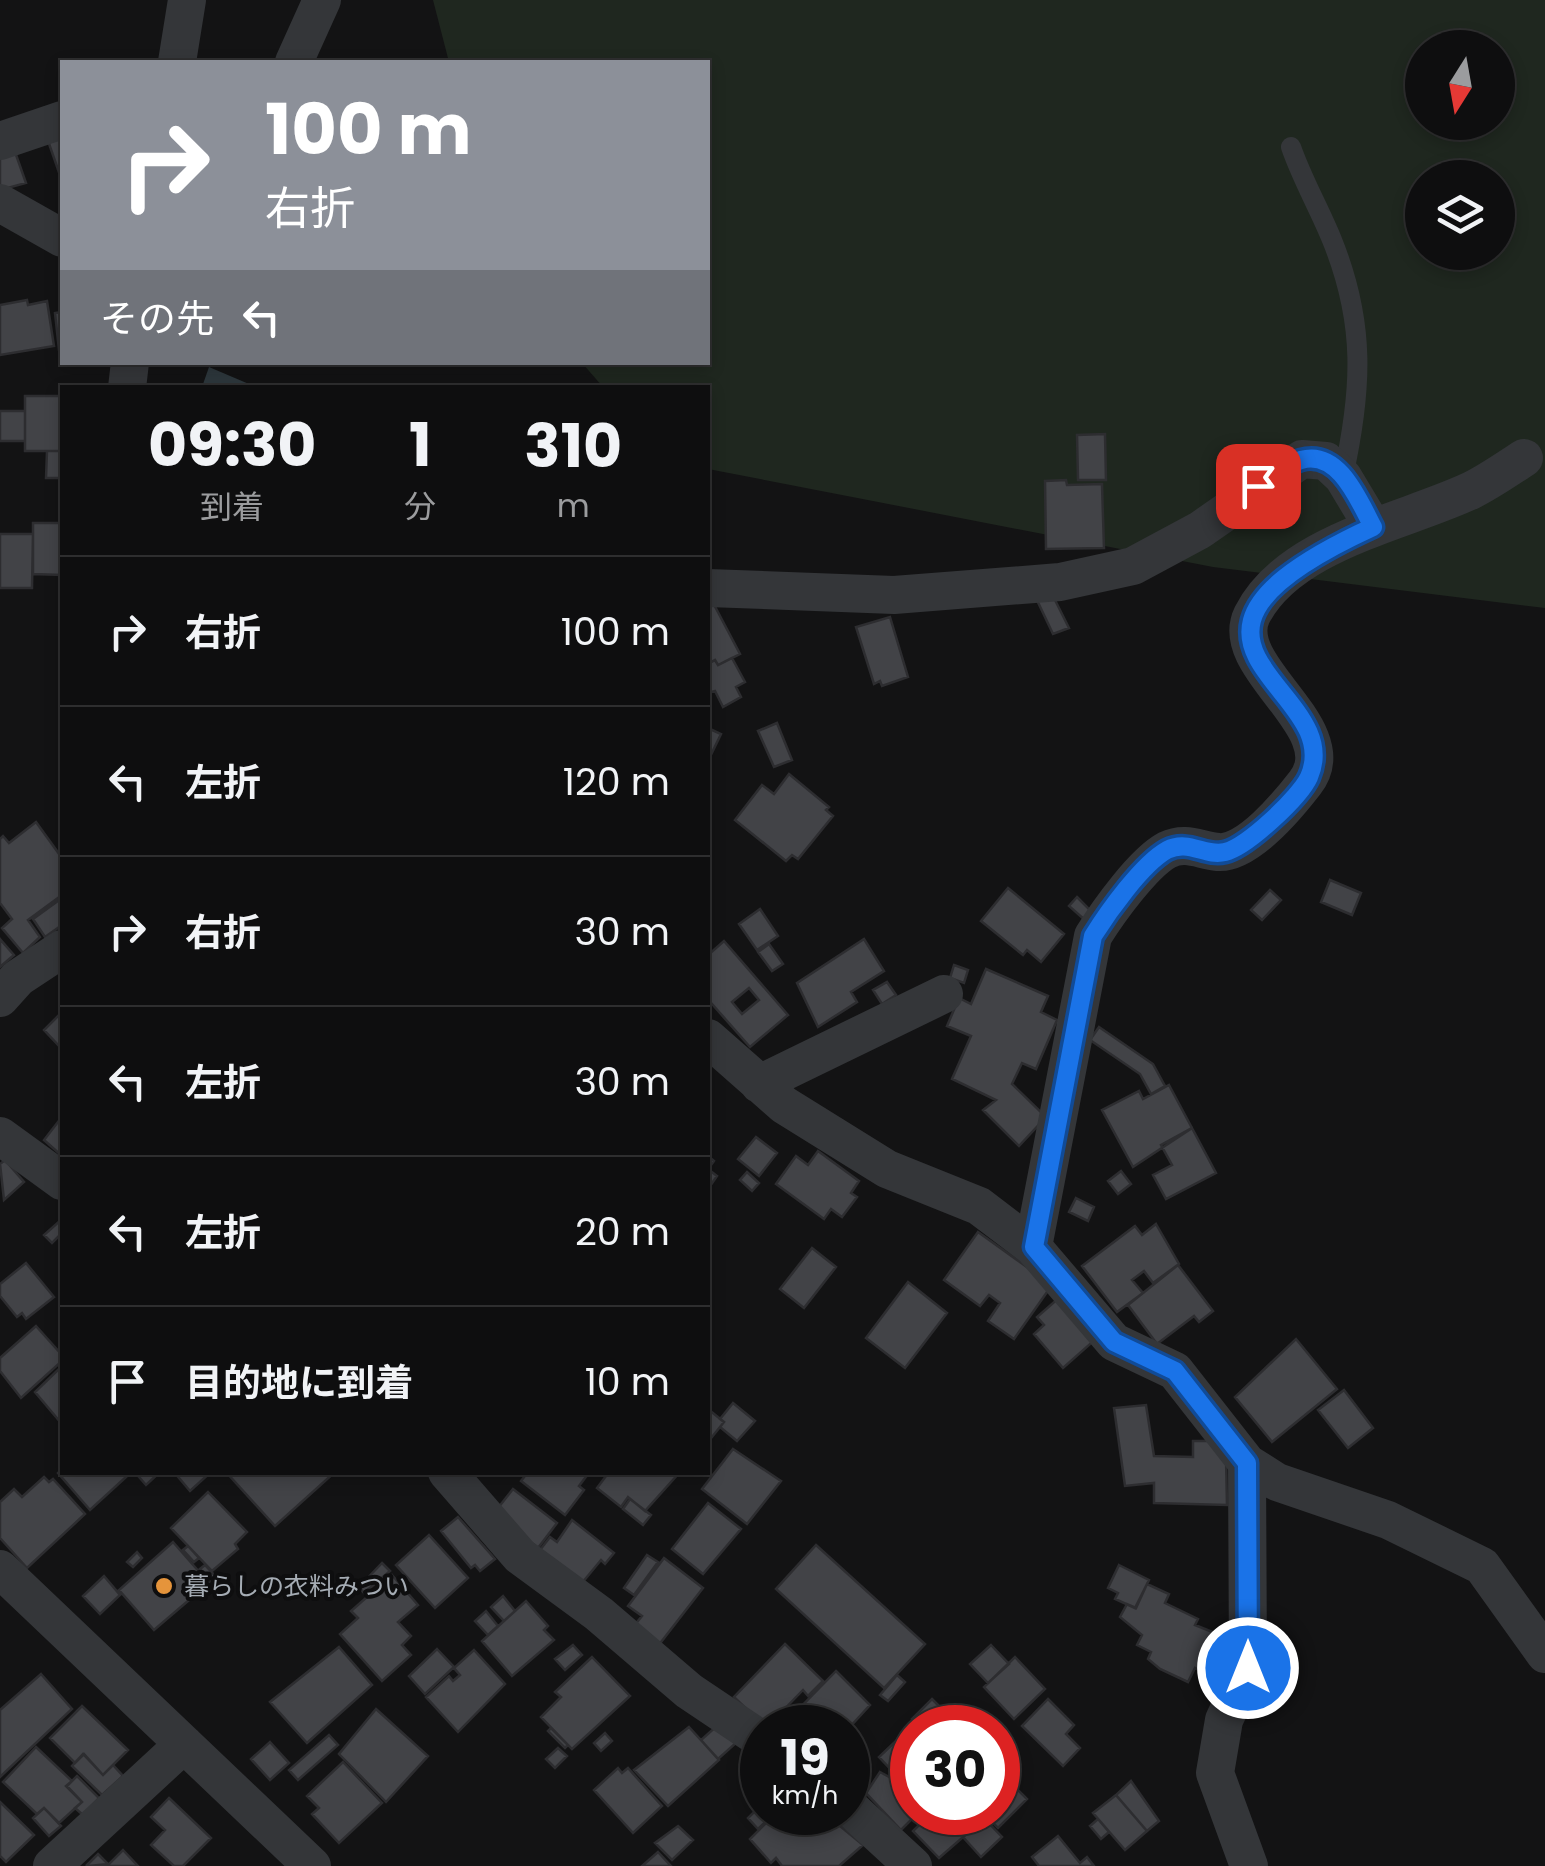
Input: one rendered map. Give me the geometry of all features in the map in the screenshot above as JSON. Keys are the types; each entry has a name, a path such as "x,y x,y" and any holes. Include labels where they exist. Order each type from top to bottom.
{"street":[{"path":"177,60 187,0"},
{"path":"295,60 322,0"},
{"path":"0,141 60,121"},
{"path":"0,203 60,237"},
{"path":"1034,1247 1093,936 1110,910 1164,852 1184,844 1222,853 1248,842 1308,780 1314,758 1308,732 1248,644 1250,618 1268,593 1306,563 1373,527 1476,488 1524,458"},
{"path":"710,588 894,595 1060,582 1133,566 1173,547 1302,460 1326,461 1343,477 1373,527"},
{"path":"0,998 18,978 60,950"},
{"path":"759,1084 944,994"},
{"path":"710,1040 759,1084 887,1169 979,1206 1034,1247 1114,1342 1175,1371 1247,1463 1276,1482 1388,1520 1482,1566 1545,1654"},
{"path":"0,1136 60,1180"},
{"path":"1247,1463 1248,1668 1224,1720 1214,1773 1249,1866"},
{"path":"450,1475 520,1556 598,1614 689,1692 740,1726"},
{"path":"0,1569 312,1866"},
{"path":"52,1866 184,1744"},
{"path":"870,1826 913,1866"}],"lane":[{"path":"1291,147 1332,238 1350,291 1360,341 1357,395 1343,477"}],"shaded area":[{"path":"433,0 1545,0 1545,608 1213,567 710,469 710,385 601,385 584,365 710,365 710,60 448,60"},
{"path":"209,367 251,385 203,385"}],"building":[{"path":"60,133 60,175 47,138"},
{"path":"14,149 26,183 0,190 0,153"},
{"path":"27,300 28,305 47,301 54,346 0,355 0,305"},
{"path":"60,312 60,350 59,350 55,313"},
{"path":"25,396 60,396 60,451 25,451"},
{"path":"0,411 25,411 25,441 0,441"},
{"path":"1105,434 1106,480 1078,480 1077,435"},
{"path":"47,451 60,451 60,478 46,478"},
{"path":"1066,480 1067,485 1102,484 1104,548 1046,549 1045,481"},
{"path":"33,523 60,523 60,575 33,574"},
{"path":"0,534 33,534 32,588 0,588"},
{"path":"1052,594 1069,628 1053,634 1035,596"},
{"path":"710,597 740,654 718,665 715,660 710,663"},
{"path":"890,617 908,677 882,686 880,681 874,684 856,627"},
{"path":"732,658 745,682 736,687 741,697 723,707 715,691 710,692 710,663 715,660 718,665"},
{"path":"777,723 792,760 774,767 758,731"},
{"path":"710,729 721,734 710,757"},
{"path":"789,774 829,807 826,810 833,816 798,859 792,855 786,861 735,820 762,785 774,794"},
{"path":"36,822 60,855 60,896 28,920 40,937 23,953 2,928 12,919 0,903 0,839 3,836 9,843"},
{"path":"1330,880 1361,893 1352,915 1321,902"},
{"path":"1008,888 1064,934 1041,962 1027,950 1023,955 981,921"},
{"path":"1270,890 1281,900 1262,920 1251,910"},
{"path":"1077,897 1090,910 1086,921 1069,906"},
{"path":"60,899 60,926 45,937 33,919"},
{"path":"760,909 778,936 757,950 739,924"},
{"path":"0,939 14,955 0,967"},
{"path":"864,939 884,971 851,992 857,1002 818,1027 797,983"},
{"path":"724,941 788,1015 750,1047 712,1004 710,953","holes":["749,988 759,1000 742,1014 732,1002"]},
{"path":"769,944 783,964 772,971 758,952"},
{"path":"954,965 968,970 964,983 950,978"},
{"path":"986,969 1048,996 1041,1012 1057,1020 1036,1069 1022,1063 1012,1084 1046,1117 1019,1146 983,1110 996,1100 952,1079 971,1036 947,1026 959,998 971,1004"},
{"path":"887,982 896,995 882,1004 873,990"},
{"path":"60,1014 60,1047 44,1030"},
{"path":"1099,1027 1153,1064 1165,1086 1151,1094 1140,1074 1090,1040"},
{"path":"1169,1085 1192,1128 1133,1167 1102,1110 1139,1091 1143,1099"},
{"path":"60,1119 60,1154 44,1140"},
{"path":"1192,1128 1216,1173 1166,1199 1153,1175 1172,1165 1161,1145"},
{"path":"756,1137 777,1153 759,1176 738,1159"},
{"path":"818,1151 859,1181 851,1193 857,1197 842,1217 831,1209 824,1219 776,1184 796,1156 808,1165"},
{"path":"5,1160 24,1182 4,1200 0,1164"},
{"path":"1121,1171 1131,1184 1118,1194 1108,1181"},
{"path":"747,1172 759,1183 752,1191 740,1180"},
{"path":"1076,1198 1094,1207 1088,1221 1069,1212"},
{"path":"60,1221 60,1235 52,1243 44,1235"},
{"path":"1156,1224 1179,1264 1153,1283 1144,1271 1132,1280 1143,1293 1117,1312 1082,1266 1135,1226 1142,1235"},
{"path":"978,1232 1052,1285 1014,1339 988,1321 1000,1303 989,1295 980,1306 944,1280"},
{"path":"812,1248 836,1267 804,1308 780,1289"},
{"path":"26,1263 54,1297 26,1319 22,1313 17,1317 0,1296 0,1284"},
{"path":"1178,1265 1213,1311 1199,1322 1194,1316 1157,1344 1128,1305"},
{"path":"908,1282 947,1313 905,1368 866,1338"},
{"path":"1061,1296 1097,1338 1063,1368 1034,1334 1044,1325 1037,1317"},
{"path":"36,1326 60,1353 60,1363 21,1398 0,1371 0,1358"},
{"path":"1296,1339 1337,1389 1272,1442 1235,1397"},
{"path":"60,1368 60,1422 35,1392"},
{"path":"1344,1390 1373,1428 1348,1448 1318,1410"},
{"path":"733,1403 755,1421 737,1441 720,1427 724,1422 720,1419"},
{"path":"1146,1405 1154,1456 1193,1457 1193,1441 1214,1441 1226,1457 1227,1505 1154,1503 1154,1483 1125,1486 1114,1408"},
{"path":"710,1411 724,1422 710,1440"},
{"path":"733,1449 781,1481 747,1524 702,1489"},
{"path":"60,1471 60,1475 126,1477 90,1510 58,1473"},
{"path":"141,1475 157,1475 146,1485 139,1477"},
{"path":"177,1475 208,1475 190,1491"},
{"path":"229,1475 332,1475 275,1526"},
{"path":"526,1475 587,1475 579,1486 584,1490 565,1515 521,1481"},
{"path":"607,1475 677,1475 645,1511 628,1497 621,1507 597,1488"},
{"path":"44,1477 49,1482 53,1479 85,1514 27,1568 0,1538 0,1502 14,1489 22,1497"},
{"path":"513,1489 557,1523 538,1548 494,1513"},
{"path":"208,1492 247,1532 235,1544 238,1549 212,1571 171,1528"},
{"path":"630,1499 651,1515 643,1525 623,1509"},
{"path":"708,1503 741,1529 703,1574 672,1549"},
{"path":"458,1517 495,1559 480,1571 475,1565 471,1568 441,1531"},
{"path":"572,1520 614,1553 605,1564 601,1560 582,1583 540,1550 550,1537 557,1542"},
{"path":"429,1535 468,1578 435,1608 396,1565"},
{"name":"暮らしの衣料みつい","path":"173,1542 209,1583 154,1630 119,1590"},
{"path":"816,1545 925,1644 884,1688 776,1589"},
{"path":"188,1546 199,1558 194,1562 183,1550"},
{"path":"137,1552 142,1558 133,1567 127,1562"},
{"path":"647,1555 658,1562 634,1595 624,1588"},
{"path":"664,1558 703,1588 658,1646 633,1627 642,1616 628,1606"},
{"path":"382,1563 390,1571 364,1593 359,1587"},
{"path":"205,1565 216,1577 211,1581 200,1569"},
{"path":"1119,1565 1149,1580 1135,1608 1115,1599 1118,1593 1108,1588"},
{"path":"392,1575 418,1605 398,1622 411,1636 402,1645 411,1655 382,1681 340,1634 358,1618 351,1611"},
{"path":"104,1576 120,1595 100,1614 83,1596"},
{"path":"1147,1584 1169,1594 1165,1603 1198,1619 1195,1625 1225,1637 1207,1674 1195,1668 1188,1682 1160,1669 1148,1659 1151,1652 1137,1645 1142,1635 1120,1617 1127,1604 1136,1608"},
{"path":"503,1596 515,1611 504,1621 491,1607"},
{"path":"526,1601 548,1626 544,1630 554,1640 512,1676 482,1641"},
{"path":"486,1611 498,1626 488,1635 475,1621"},
{"path":"785,1644 823,1681 808,1696 803,1690 788,1705 742,1705 734,1697"},
{"path":"573,1645 582,1655 565,1670 555,1659"},
{"path":"991,1645 1009,1664 988,1683 970,1664"},
{"path":"339,1647 372,1685 307,1743 270,1702"},
{"path":"437,1649 454,1667 425,1694 409,1676"},
{"path":"474,1650 505,1684 458,1732 426,1697 449,1676 453,1681 460,1675 454,1668"},
{"path":"592,1657 630,1696 572,1749 541,1717 561,1697 555,1692"},
{"path":"1015,1657 1045,1689 1020,1713 1020,1705 1001,1705 984,1687"},
{"path":"836,1671 870,1705 803,1705"},
{"path":"41,1674 72,1709 0,1777 0,1710"},
{"path":"897,1675 905,1682 888,1701 880,1695"},
{"path":"1048,1699 1074,1725 1066,1734 1080,1748 1063,1766 1022,1726"},
{"path":"82,1706 128,1750 103,1775 84,1754 75,1763 50,1738"},
{"path":"376,1709 428,1756 386,1802 339,1754"},
{"path":"719,1724 736,1743 718,1759 701,1740"},
{"path":"689,1727 719,1760 668,1806 634,1770"},
{"path":"551,1728 568,1745 565,1748 548,1731"},
{"path":"605,1733 612,1741 601,1751 594,1743"},
{"path":"329,1735 338,1745 298,1780 289,1770"},
{"path":"270,1742 289,1763 270,1780 251,1759"},
{"path":"36,1747 72,1781 66,1786 82,1802 59,1823 44,1808 37,1814 3,1782"},
{"path":"890,1747 890,1769 879,1757"},
{"path":"558,1748 567,1756 555,1768 546,1759"},
{"path":"83,1754 103,1775 113,1765 123,1776 102,1795 72,1766"},
{"path":"343,1762 382,1803 339,1843 312,1814 319,1808 307,1796"},
{"path":"618,1768 622,1773 628,1768 662,1806 633,1833 594,1790"},
{"path":"880,1772 890,1777 890,1818 870,1797 870,1787"},
{"path":"77,1776 99,1798 83,1815 75,1808 82,1802 67,1786"},
{"path":"1131,1781 1159,1821 1147,1831 1116,1795"},
{"path":"1116,1795 1147,1831 1125,1850 1093,1813"},
{"path":"169,1798 211,1838 183,1866 174,1866 151,1845 165,1830 151,1817"},
{"path":"0,1802 34,1835 6,1862 0,1856"},
{"path":"44,1808 61,1826 49,1836 33,1818"},
{"path":"1098,1819 1109,1832 1101,1839 1090,1826"},
{"path":"678,1826 693,1840 672,1860 655,1843"},
{"path":"754,1835 851,1835 863,1845 839,1866 782,1866 776,1858 771,1863 750,1839"},
{"path":"917,1835 966,1835 939,1858"},
{"path":"1000,1835 1002,1837 981,1857 963,1837"},
{"path":"1058,1836 1080,1863 1087,1857 1094,1866 1039,1866 1032,1857"},
{"path":"123,1850 138,1866 107,1866"},
{"path":"658,1852 671,1866 642,1866"},
{"path":"98,1854 108,1864 87,1865"}],"place":[{"name":"暮らしの衣料みつい","path":"164,1586"}],"route":[{"path":"1248,1668 1247,1463 1175,1371 1114,1342 1034,1247 1093,936 1110,910 1164,852 1184,844 1222,853 1248,842 1308,780 1314,758 1308,732 1248,644 1250,618 1268,593 1306,563 1373,527 1350,484 1326,461 1302,460 1258,486"}]}
